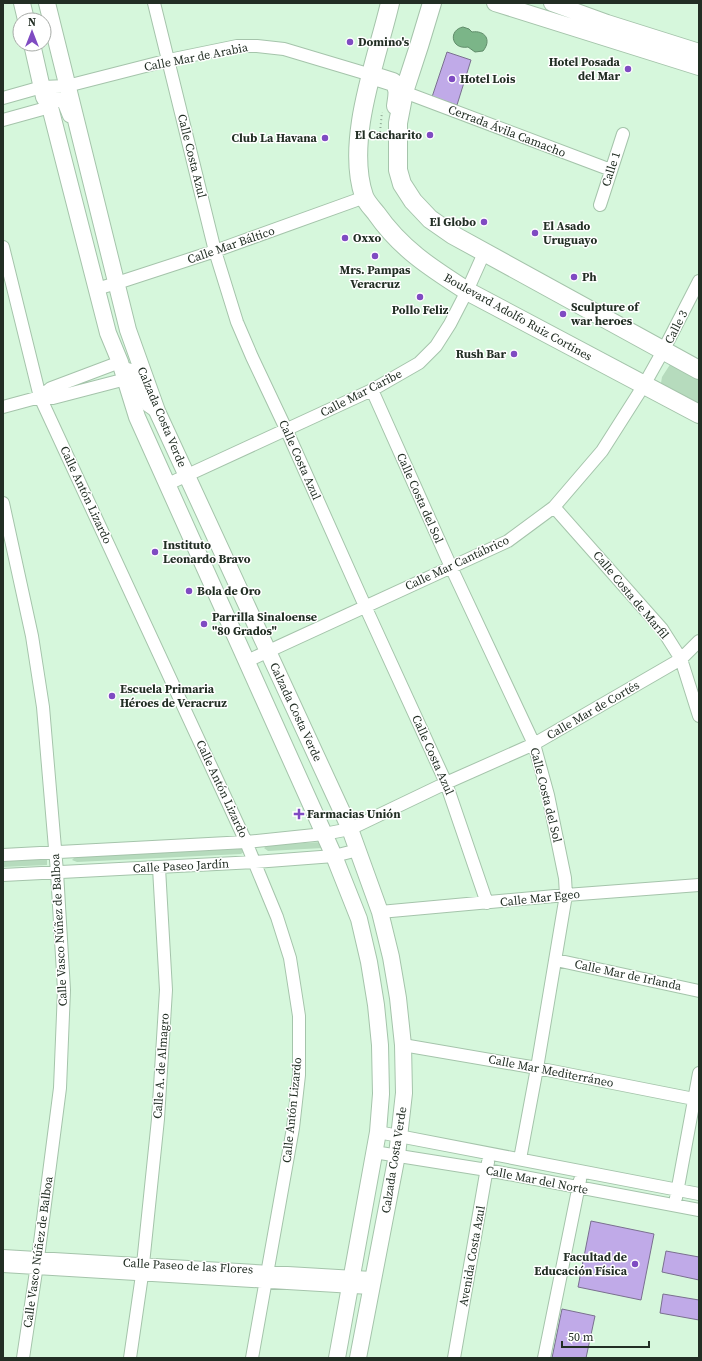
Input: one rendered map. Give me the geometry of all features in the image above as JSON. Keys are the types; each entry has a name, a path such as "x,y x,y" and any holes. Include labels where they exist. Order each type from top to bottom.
{"main road":[{"path":"47,3 58,97"},
{"name":"Boulevard Adolfo Ruiz Cortines","path":"390,3 371,75 361,127 358,152 359,175 365,197 384,226 406,249 434,271 467,291 699,414"},
{"path":"432,3 420,46 404,92 398,123 398,170 402,184 413,201 430,219 452,235 699,370"},
{"path":"495,3 699,67"},
{"path":"552,3 607,23 699,52"},
{"name":"Calzada Costa Verde","path":"34,52 44,97 58,97"},
{"path":"371,75 393,82 398,90 396,114 398,123"},
{"name":"Calzada Costa Verde","path":"58,97 89,172 128,330 157,411 350,829 380,912 391,957 404,1045 404,1093 397,1155 371,1283 358,1358"},
{"name":"Calzada Costa Verde","path":"58,97 78,217 108,333 126,379 137,417 334,856 359,919 372,976 380,1045 381,1094 378,1132 337,1358"}],"street":[{"name":"Calle Costa Azul","path":"154,3 215,251 237,322 364,606 446,783 487,903"},
{"name":"Calle Mar de Arabia","path":"58,97 169,60 237,46 257,46 284,49 371,75"},
{"path":"3,98 42,87 58,97"},
{"name":"Cerrada Ávila Camacho","path":"404,92 611,170"},
{"path":"3,120 58,97"},
{"name":"Calle 1","path":"600,205 623,134"},
{"name":"Calle Mar Báltico","path":"96,289 215,251 365,197"},
{"path":"78,217 85,223 98,273 107,282 117,283"},
{"name":"Calle Antón Lizardo","path":"3,247 40,396 255,862 277,917 290,958 300,1016 299,1075 293,1128 252,1358"},
{"name":"Calle Mar Caribe","path":"168,484 372,390 418,363 436,346 450,324 484,253"},
{"name":"Calle 3","path":"663,351 699,281"},
{"name":"Calle Mar Cantábrico","path":"247,661 508,541 554,507 602,451 644,385 663,351"},
{"path":"3,407 40,396 51,388 120,362 124,368 131,370 148,405 157,411"},
{"path":"40,396 53,398 126,379"},
{"name":"Calle Costa del Sol","path":"372,390 451,567 534,744 548,795 565,878 566,895 556,960 520,1160"},
{"name":"Calle Vasco Núñez de Balboa","path":"3,503 32,636 43,707 56,852 64,990 60,1088 23,1358"},
{"name":"Calle Costa de Marfil","path":"554,507 662,629 681,659 699,716"},
{"path":"219,598 224,599 227,602 247,646 267,652"},
{"name":"Calle Mar de Cortés","path":"350,829 446,783 534,744 681,659 699,640"},
{"name":"Calle Paseo Jardín","path":"3,854 246,842 324,834 350,829"},
{"name":"Calle Paseo Jardín","path":"3,875 255,862 334,856 358,850"},
{"name":"Calle A. de Almagro","path":"130,1358 142,1269 158,1119 166,990 159,868"},
{"name":"Calle Mar Egeo","path":"380,912 566,895 699,885"},
{"name":"Calle Mar de Irlanda","path":"556,960 699,991"},
{"name":"Calle Mar Mediterráneo","path":"404,1045 537,1068 696,1100"},
{"path":"675,1205 696,1100 699,1073"},
{"name":"Calle Mar del Norte","path":"378,1132 699,1194"},
{"name":"Calle Mar del Norte","path":"374,1152 487,1170 699,1210"},
{"name":"Avenida Costa Azul","path":"454,1358 490,1154"},
{"path":"544,1358 582,1171"},
{"name":"Calle Paseo de las Flores","path":"3,1256 37,1263"},
{"name":"Calle Paseo de las Flores","path":"3,1266 37,1263 371,1283"}],"shaded area":[{"path":"463,27 472,32 484,34 487,43 483,51 475,52 468,47 458,46 455,43 455,32"},
{"path":"671,363 699,378 699,405 661,383 662,377"},
{"path":"322,842 323,848 268,851 264,848 268,845"},
{"path":"241,848 245,851 241,854 77,862 72,860 76,856"},
{"path":"47,858 47,865 3,867 3,860"}],"building":[{"name":"Hotel Lois","path":"447,52 471,60 457,105 432,97"},
{"path":"591,1221 654,1234 641,1300 578,1287"},
{"path":"666,1251 699,1257 699,1280 662,1272"},
{"path":"663,1294 699,1300 699,1320 660,1313"},
{"path":"562,1309 595,1316 586,1358 552,1358"}],"place":[{"name":"Domino's","path":"350,42"},
{"name":"Hotel Posada del Mar","path":"628,69"},
{"name":"Hotel Lois","path":"452,79"},
{"name":"El Cacharito","path":"430,135"},
{"name":"Club La Havana","path":"325,138"},
{"name":"El Globo","path":"484,222"},
{"name":"El Asado Uruguayo","path":"535,233"},
{"name":"Oxxo","path":"345,238"},
{"name":"Mrs. Pampas Veracruz","path":"375,256"},
{"name":"Ph","path":"574,277"},
{"name":"Pollo Feliz","path":"420,297"},
{"name":"Sculpture of war heroes","path":"563,314"},
{"name":"Rush Bar","path":"514,354"},
{"name":"Instituto Leonardo Bravo","path":"155,552"},
{"name":"Bola de Oro","path":"189,591"},
{"name":"Parrilla Sinaloense \"80 Grados\"","path":"204,624"},
{"name":"Escuela Primaria Héroes de Veracruz","path":"112,696"},
{"name":"Farmacias Unión","path":"299,814"},
{"name":"Facultad de Educación Física","path":"635,1264"}]}
